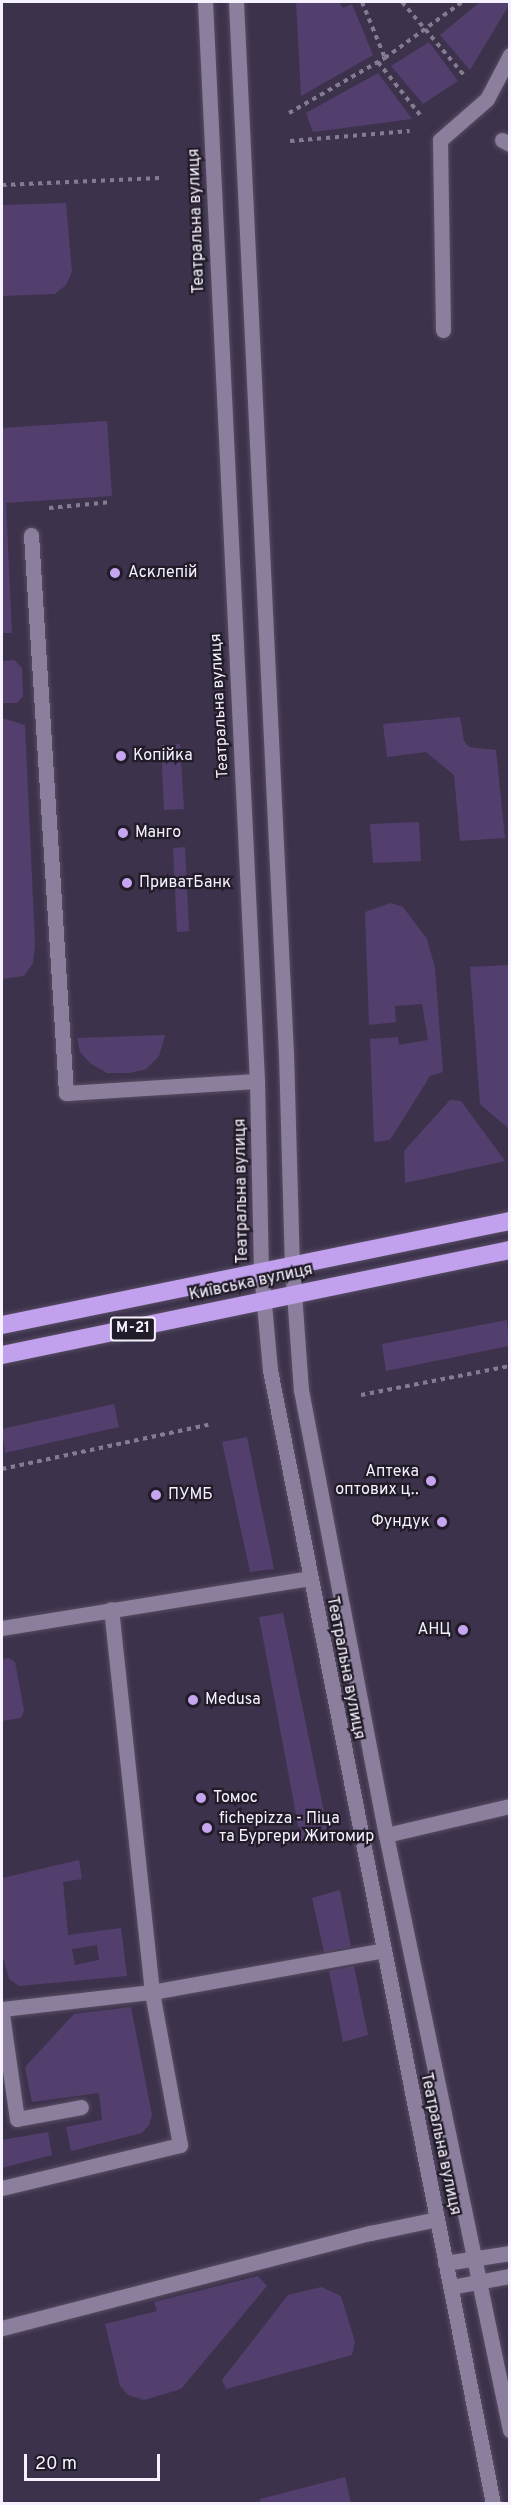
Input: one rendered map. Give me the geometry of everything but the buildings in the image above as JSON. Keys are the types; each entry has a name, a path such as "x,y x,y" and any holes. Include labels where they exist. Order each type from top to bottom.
{"highway":[{"name":"Київська вулиця","path":"2,1325 510,1221"},
{"name":"Київська вулиця","path":"2,1355 510,1250"}],"street":[{"name":"Театральна вулиця","path":"204,2 257,1081 261,1271 270,1370 381,1951 451,2287 493,2504"},
{"name":"Театральна вулиця","path":"236,2 286,1053 292,1265 302,1390 386,1835 510,2430"},
{"path":"443,330 436,135 485,101 510,55"},
{"path":"31,535 59,1025 66,1093 257,1081"},
{"path":"2,1628 309,1578"},
{"path":"2,2188 180,2145 152,1992 111,1609"},
{"path":"386,1835 510,1806"},
{"path":"2,2009 152,1992 381,1951"},
{"path":"2,2014 16,2119 81,2108"},
{"path":"2,2328 369,2233 437,2219"},
{"path":"446,2264 510,2253"},
{"path":"451,2287 510,2276"}],"path":[{"path":"362,2 385,58"},
{"path":"402,2 485,101"},
{"path":"289,113 385,58 427,30 462,2"},
{"path":"378,62 436,135"},
{"path":"290,141 436,135"},
{"path":"2,185 160,178"},
{"path":"31,535 29,509 112,502"},
{"path":"361,1395 510,1366"},
{"path":"2,1469 208,1425"}],"shaded area":[{"path":"296,2 339,2 343,8 352,4 373,55 301,96"},
{"path":"480,2 509,2 509,5 470,70 440,35"},
{"path":"429,42 458,81 423,104 391,66"},
{"path":"378,73 412,119 313,132 306,113"},
{"path":"66,203 72,272 66,285 55,294 2,296 2,205"},
{"path":"107,421 112,496 6,503 12,633 2,633 2,428"},
{"path":"14,660 22,668 23,696 17,703 2,703 2,661"},
{"path":"460,717 464,741 469,747 496,750 505,838 460,841 454,775 426,752 387,757 383,724"},
{"path":"2,718 25,725 35,943 33,963 24,976 2,979"},
{"path":"180,744 184,809 164,810 161,745"},
{"path":"419,822 421,861 373,863 370,824"},
{"path":"185,847 189,931 177,932 173,848"},
{"path":"391,903 403,907 427,939 435,968 443,1072 430,1076 390,1140 374,1142 370,1039 398,1037 399,1045 428,1040 422,1004 395,1006 396,1022 369,1025 365,912"},
{"path":"510,965 509,1129 480,1104 470,967"},
{"path":"165,1035 159,1056 146,1069 130,1073 107,1073 91,1064 80,1052 77,1038"},
{"path":"450,1100 461,1101 505,1161 405,1183 404,1151"},
{"path":"507,1320 509,1346 386,1371 382,1344"},
{"path":"114,1404 119,1427 5,1453 2,1429"},
{"path":"247,1437 274,1569 250,1572 222,1442"},
{"path":"283,1613 329,1836 301,1841 259,1617"},
{"path":"9,1658 15,1662 24,1710 21,1718 2,1721 2,1659"},
{"path":"79,1860 82,1879 63,1882 68,1935 121,1928 127,1976 19,1986 9,1979 2,1954 2,1878","holes":["97,1945 99,1960 75,1965 72,1949"]},
{"path":"340,1890 351,1947 324,1952 312,1898"},
{"path":"354,1966 368,2035 343,2042 329,1971"},
{"path":"131,2007 152,2115 149,2125 142,2133 71,2151 66,2127 102,2120 99,2093 32,2102 25,2067 74,2014"},
{"path":"48,2132 52,2155 2,2168 2,2140"},
{"path":"258,2276 267,2286 181,2389 144,2400 128,2395 120,2386 105,2324 157,2311 154,2302"},
{"path":"321,2287 341,2296 355,2342 352,2355 226,2389 222,2380 288,2295"},
{"path":"345,2477 351,2503 261,2503 260,2499"}],"place":[{"name":"Асклепій","path":"115,573"},
{"name":"Копійка","path":"121,756"},
{"name":"Манго","path":"123,833"},
{"name":"ПриватБанк","path":"127,883"},
{"name":"Аптека оптових ц‥","path":"431,1481"},
{"name":"ПУМБ","path":"156,1495"},
{"name":"Фундук","path":"442,1522"},
{"name":"АНЦ","path":"463,1630"},
{"name":"Medusa","path":"193,1700"},
{"name":"Томос","path":"201,1798"},
{"name":"fichepizza - Піца та Бургери Житомир","path":"207,1828"}]}
